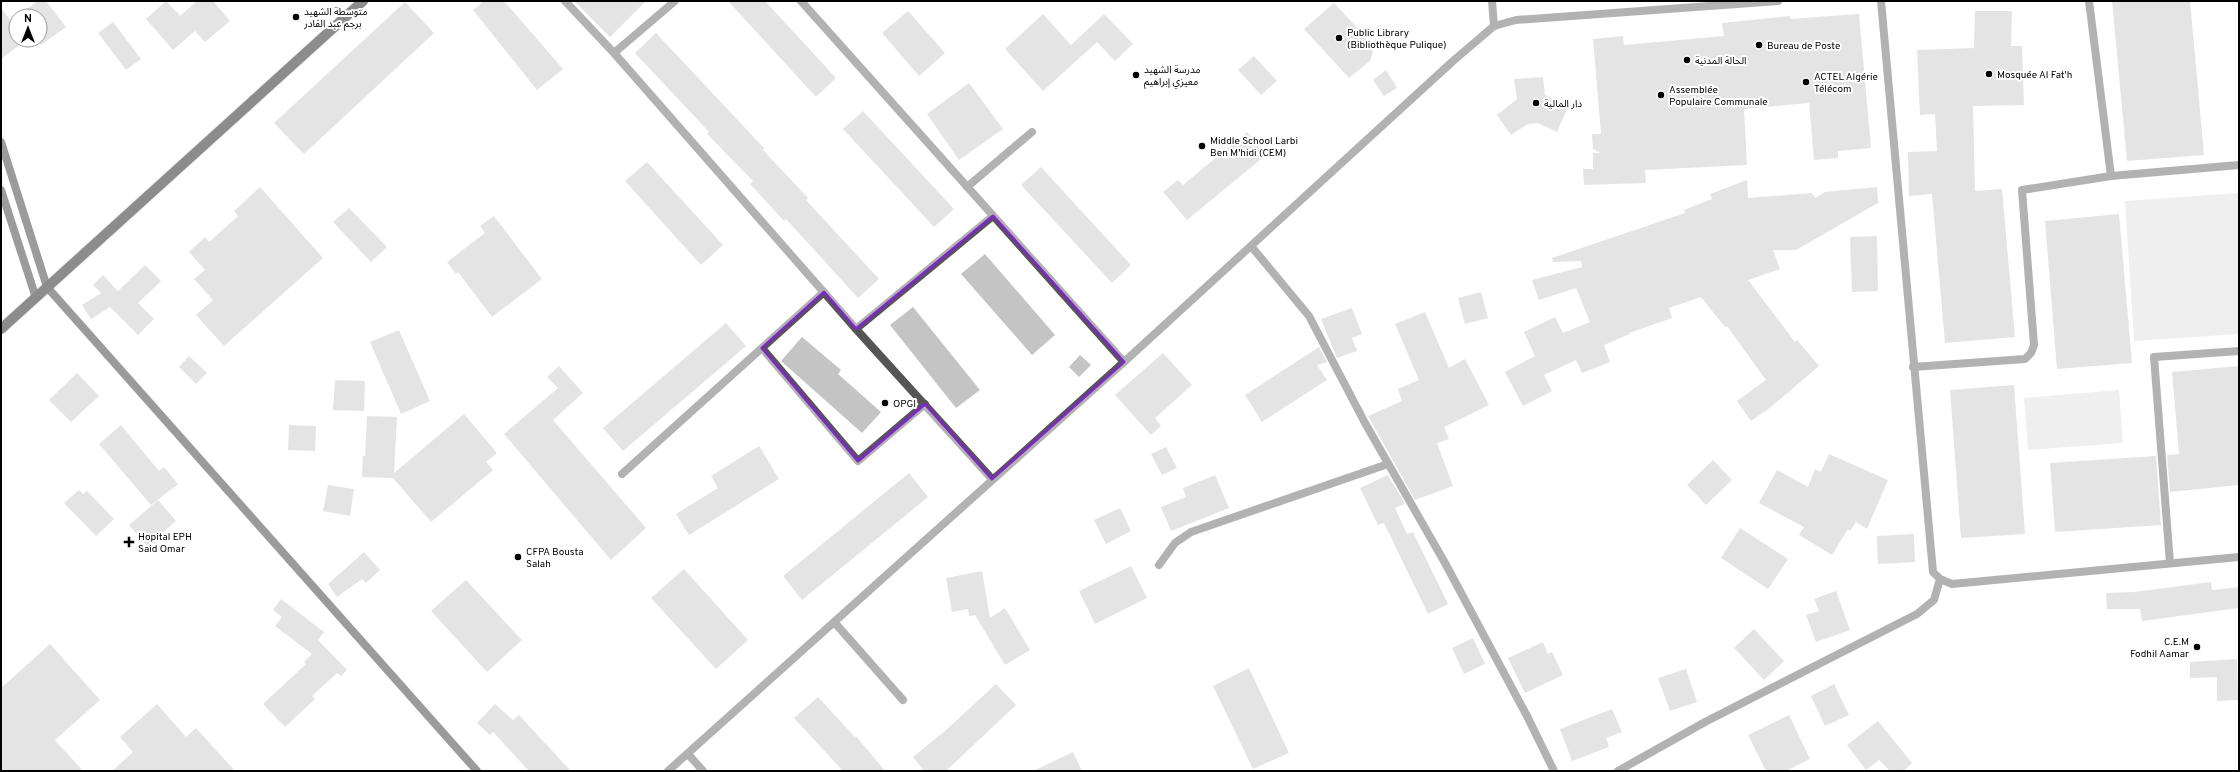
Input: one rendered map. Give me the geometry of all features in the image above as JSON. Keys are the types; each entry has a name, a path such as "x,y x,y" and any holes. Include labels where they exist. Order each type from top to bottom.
{"main road":[{"path":"1,330 363,1"}],"street":[{"path":"565,1 614,52 856,329 992,479"},
{"path":"614,52 675,1"},
{"path":"801,1 1124,362"},
{"path":"1492,1 1494,26"},
{"path":"668,771 835,623 992,479 1124,362 1494,26 1516,20 1713,4 1778,1"},
{"path":"1881,1 1913,367 1933,572 1940,579 1952,584 2239,556"},
{"path":"2089,1 2111,176"},
{"path":"967,187 1032,132"},
{"path":"1,142 47,287 477,771"},
{"path":"1913,367 2025,358 2031,353 2034,345 2022,190 2111,176 2239,165"},
{"path":"1,190 36,298"},
{"path":"856,329 993,216"},
{"path":"1251,246 1309,316 1388,464 1445,563 1554,771"},
{"path":"622,474 824,292"},
{"path":"762,348 858,461 925,404"},
{"path":"2170,563 2154,357 2239,351"},
{"path":"1159,565 1175,543 1191,532 1388,464"},
{"path":"1618,771 1705,722 1917,614 1934,600 1940,579"},
{"path":"835,623 903,700"},
{"path":"688,754 703,771"}],"highlighted area":[{"path":"993,216 1124,362 992,479 925,404 858,461 762,348 824,292 856,329"}],"shaded area":[{"path":"2239,193 2239,334 2134,341 2125,201"},
{"path":"2119,390 2123,443 2028,450 2024,398"}],"building":[{"path":"38,1 46,1 66,27 48,40 48,8 28,8"},
{"path":"166,1 180,16 197,1 213,1 230,21 205,42 195,31 173,50 146,19"},
{"path":"484,1 504,1 563,69 537,90 473,10"},
{"path":"574,1 646,1 610,37"},
{"path":"728,1 765,1 836,78 816,97"},
{"path":"2112,1 2190,1 2204,155 2127,161"},
{"path":"405,2 434,33 304,154 274,123"},
{"name":"Public Library (Bibliothèque Pulique)","path":"1334,3 1364,35 1373,52 1370,61 1349,78 1304,29"},
{"path":"1,8 8,17 8,48 15,48 1,59"},
{"path":"908,11 945,53 919,76 882,33"},
{"path":"1975,11 2012,11 2011,46 2022,46 2024,105 1973,106 1975,191 2002,189 2015,337 1945,343 1932,194 1909,196 1908,152 1937,151 1935,114 1920,115 1917,50 1974,48"},
{"path":"1043,14 1071,45 1104,14 1133,44 1115,61 1097,42 1043,91 1005,49"},
{"path":"1859,14 1871,148 1838,151 1838,158 1814,160 1809,103 1744,109 1747,165 1645,170 1646,183 1584,185 1583,169 1593,169 1593,153 1601,153 1593,149 1592,134 1601,134 1593,39 1623,36 1624,45 1724,36 1722,23 1790,16 1790,19"},
{"path":"113,22 141,59 126,70 98,33"},
{"path":"656,33 764,148 763,150 808,198 806,200 879,279 858,298 786,219 784,221 750,184 753,181 707,134 709,132 635,53"},
{"path":"1254,56 1277,81 1261,95 1238,70"},
{"path":"1386,70 1397,88 1384,96 1373,80"},
{"name":"دار المالية","path":"1543,77 1545,95 1568,107 1557,132 1538,123 1528,124 1511,135 1497,115 1517,99 1514,79"},
{"path":"969,83 1003,129 959,160 927,114"},
{"path":"863,111 954,209 934,227 843,129"},
{"path":"1247,132 1266,155 1187,220 1163,192 1178,180 1183,185"},
{"path":"647,162 723,245 701,265 625,181"},
{"path":"1041,167 1131,265 1112,283 1021,185"},
{"path":"1747,180 1748,198 1812,193 1815,198 1825,192 1877,187 1878,203 1796,250 1773,250 1780,269 1748,280 1795,342 1797,340 1819,366 1771,407 1751,421 1737,401 1766,380 1727,326 1725,327 1701,297 1669,308 1672,318 1629,333 1630,334 1604,345 1610,362 1582,373 1576,360 1544,375 1552,391 1523,406 1505,372 1535,356 1524,332 1555,317 1563,333 1590,322 1576,288 1539,300 1532,280 1582,267 1581,261 1553,262 1552,258 1685,213 1684,210 1712,199 1710,194"},
{"path":"260,187 323,258 224,346 196,315 213,300 194,279 205,270 189,252 205,237 209,242 238,216 234,211"},
{"path":"349,208 387,247 371,262 333,222"},
{"path":"2119,214 2132,363 2057,369 2045,221"},
{"path":"494,216 542,279 492,317 458,272 456,274 447,262 485,233 480,226"},
{"path":"1877,236 1878,291 1852,292 1850,237"},
{"path":"985,254 1055,335 1032,355 961,274"},
{"path":"145,265 161,281 138,303 154,319 138,335 110,307 91,319 82,305 101,293 93,285 103,275 118,291"},
{"path":"1481,292 1488,318 1465,324 1458,298"},
{"path":"913,307 980,390 956,408 890,325"},
{"path":"1352,308 1362,334 1352,338 1357,351 1337,358 1321,319"},
{"path":"1425,312 1449,368 1465,359 1489,405 1444,427 1449,439 1437,443 1453,486 1415,500 1368,416 1402,401 1398,389 1419,380 1395,324"},
{"path":"726,323 746,346 623,451 603,428"},
{"path":"399,330 430,401 401,414 370,342"},
{"path":"802,337 841,370 838,374 881,412 862,433 781,361"},
{"path":"1319,347 1327,362 1317,365 1327,380 1262,422 1245,395"},
{"path":"1163,353 1192,385 1155,418 1161,426 1151,435 1115,395"},
{"path":"1080,355 1091,365 1079,377 1069,367"},
{"path":"189,356 207,373 196,384 179,367"},
{"path":"559,366 583,393 553,420 646,528 611,560 504,434 558,388 547,377"},
{"path":"2239,366 2239,485 2170,492 2167,455 2179,454 2172,372"},
{"path":"77,373 99,396 71,422 49,400"},
{"path":"335,380 365,381 364,411 333,410"},
{"path":"2014,385 2025,534 1961,538 1950,390"},
{"path":"464,414 497,453 486,462 493,470 431,522 393,478 362,477 363,456 365,456 367,416 397,417 394,473"},
{"path":"121,425 159,471 164,467 178,484 151,505 99,444"},
{"path":"289,425 316,426 315,451 288,450"},
{"path":"759,446 779,479 689,535 676,514 718,488 711,476"},
{"path":"1166,447 1177,468 1162,475 1151,454"},
{"path":"1829,454 1888,480 1867,529 1856,522 1850,531 1848,529 1832,555 1799,535 1804,527 1759,503 1777,470 1808,487 1815,469 1821,472"},
{"path":"2156,456 2161,525 2055,532 2050,463"},
{"path":"1713,460 1732,480 1706,505 1687,485"},
{"path":"909,473 928,497 802,600 783,576"},
{"path":"1215,475 1229,508 1171,531 1161,507 1186,497 1183,488"},
{"path":"1388,475 1405,504 1395,508 1407,534 1413,532 1448,604 1428,614 1384,523 1378,525 1360,488"},
{"path":"328,485 354,489 350,516 323,511"},
{"path":"79,490 83,494 87,491 114,519 96,536 64,503"},
{"path":"158,500 176,521 147,546 129,525"},
{"path":"1120,508 1131,531 1106,544 1094,520"},
{"path":"1740,528 1788,559 1768,589 1721,558"},
{"path":"1914,534 1915,562 1878,564 1877,536"},
{"path":"364,552 380,570 366,583 362,579 337,597 328,584"},
{"path":"1131,566 1147,598 1095,624 1079,591"},
{"path":"684,569 748,640 716,669 651,598"},
{"path":"982,571 990,618 1005,608 1030,650 1005,665 975,615 969,616 968,609 952,612 946,578"},
{"path":"466,580 522,640 487,672 431,611"},
{"path":"2211,582 2212,590 2239,587 2239,608 2142,621 2140,609 2107,609 2106,593 2134,592"},
{"path":"1836,591 1850,630 1816,642 1806,615 1819,611 1814,599"},
{"path":"281,599 324,632 318,640 347,670 341,676 337,673 312,696 315,699 285,727 263,704 306,664 304,662 312,654 275,626 282,617 273,610"},
{"path":"1754,629 1784,661 1764,680 1734,648"},
{"path":"1473,638 1485,664 1464,674 1452,648"},
{"path":"1543,642 1548,654 1552,652 1563,675 1525,693 1508,658"},
{"path":"50,644 100,700 55,740 83,771 1,771 1,688"},
{"path":"2237,659 2238,700 2217,701 2217,677 2190,678 2190,662"},
{"path":"1249,668 1289,753 1253,769 1213,686"},
{"path":"1686,669 1697,702 1670,711 1658,678"},
{"path":"996,684 1016,705 946,771 924,771 913,757 946,730"},
{"path":"1834,684 1849,715 1825,726 1811,696"},
{"path":"818,697 855,737 856,736 885,771 843,771 794,718"},
{"path":"157,704 186,737 196,728 235,771 112,771 133,752 120,737"},
{"path":"495,704 513,720 519,715 571,771 529,771 493,732 490,735 477,723"},
{"path":"1612,709 1622,732 1606,738 1609,747 1572,761 1560,729"},
{"path":"1789,715 1810,759 1786,771 1766,771 1748,735"},
{"path":"1878,721 1912,763 1904,771 1890,771 1879,760 1866,770 1847,745"},
{"path":"1073,752 1082,771 1033,771"}],"place":[{"name":"متوسطة الشهيد برجم عبد القادر","path":"296,17"},
{"name":"Public Library (Bibliothèque Pulique)","path":"1339,38"},
{"name":"Bureau de Poste","path":"1759,45"},
{"name":"الحالة المدنية","path":"1687,60"},
{"name":"Mosquée Al Fat'h","path":"1989,74"},
{"name":"مدرسة الشهيد معيزي إبراهيم","path":"1136,75"},
{"name":"ACTEL Algérie Télécom","path":"1806,82"},
{"name":"Assemblée Populaire Communale","path":"1661,95"},
{"name":"دار المالية","path":"1536,103"},
{"name":"Middle School Larbi Ben M'hidi (CEM)","path":"1202,146"},
{"name":"OPGI","path":"885,403"},
{"name":"Hopital EPH Said Omar","path":"129,542"},
{"name":"CFPA Bousta Salah","path":"518,557"},
{"name":"C.E.M Fodhil Aamar","path":"2197,647"}]}
